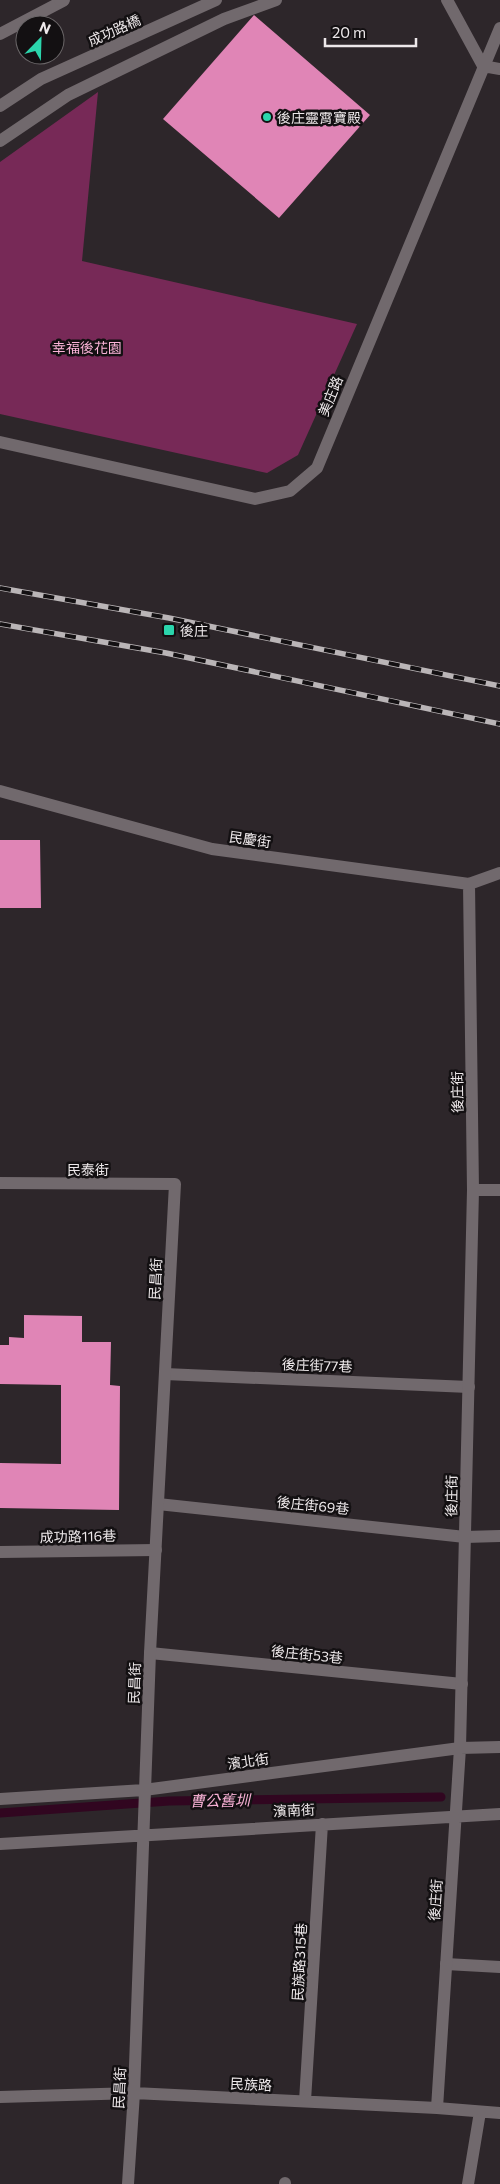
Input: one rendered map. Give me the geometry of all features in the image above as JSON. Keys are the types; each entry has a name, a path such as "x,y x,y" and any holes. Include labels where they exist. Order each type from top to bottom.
{"street":[{"path":"0,34 62,0"},
{"name":"成功路橋","path":"0,106 41,79 216,0"},
{"path":"0,141 68,95 224,19 276,0"},
{"path":"447,0 483,66 500,69"},
{"name":"美庄路","path":"0,442 255,499 290,491 317,468 500,28"},
{"name":"民慶街","path":"0,791 212,849 469,884 500,873"},
{"name":"後庄街","path":"437,2108 456,1816 462,1684 473,1190 469,884"},
{"name":"民泰街","path":"0,1183 175,1184"},
{"name":"民昌街","path":"128,2184 134,2093 150,1653 175,1184"},
{"path":"473,1190 500,1190"},
{"name":"後庄街77巷","path":"165,1374 468,1387"},
{"name":"後庄街69巷","path":"158,1504 465,1537 500,1536"},
{"name":"成功路116巷","path":"0,1552 156,1550"},
{"name":"後庄街53巷","path":"150,1653 462,1684"},
{"name":"濱北街","path":"0,1799 144,1791 460,1748 500,1747"},
{"name":"濱南街","path":"0,1844 500,1814"},
{"name":"民族路315巷","path":"305,2101 322,1824"},
{"path":"446,1964 500,1967"},
{"name":"民族路","path":"0,2097 134,2093 437,2108 500,2113"},
{"path":"468,2184 480,2112"}],"green space":[{"name":"幸福後花園","path":"98,92 82,261 357,324 298,455 267,473 0,414 0,162"}],"building":[{"name":"後庄靈霄寶殿","path":"254,15 370,115 279,218 163,119"},
{"path":"0,840 40,840 41,908 0,908"},
{"path":"24,1315 82,1316 82,1342 111,1342 110,1385 120,1386 119,1510 0,1508 0,1463 61,1464 61,1385 0,1384 0,1345 9,1345 9,1337 24,1338"}],"waterway":[{"name":"曹公舊圳","path":"0,1813 169,1801 441,1797"}],"railway":[{"path":"0,588 169,618 500,686"},
{"path":"0,624 166,653 500,724"}],"place":[{"name":"後庄靈霄寶殿","path":"267,117"},
{"name":"後庄","path":"169,630"}]}
